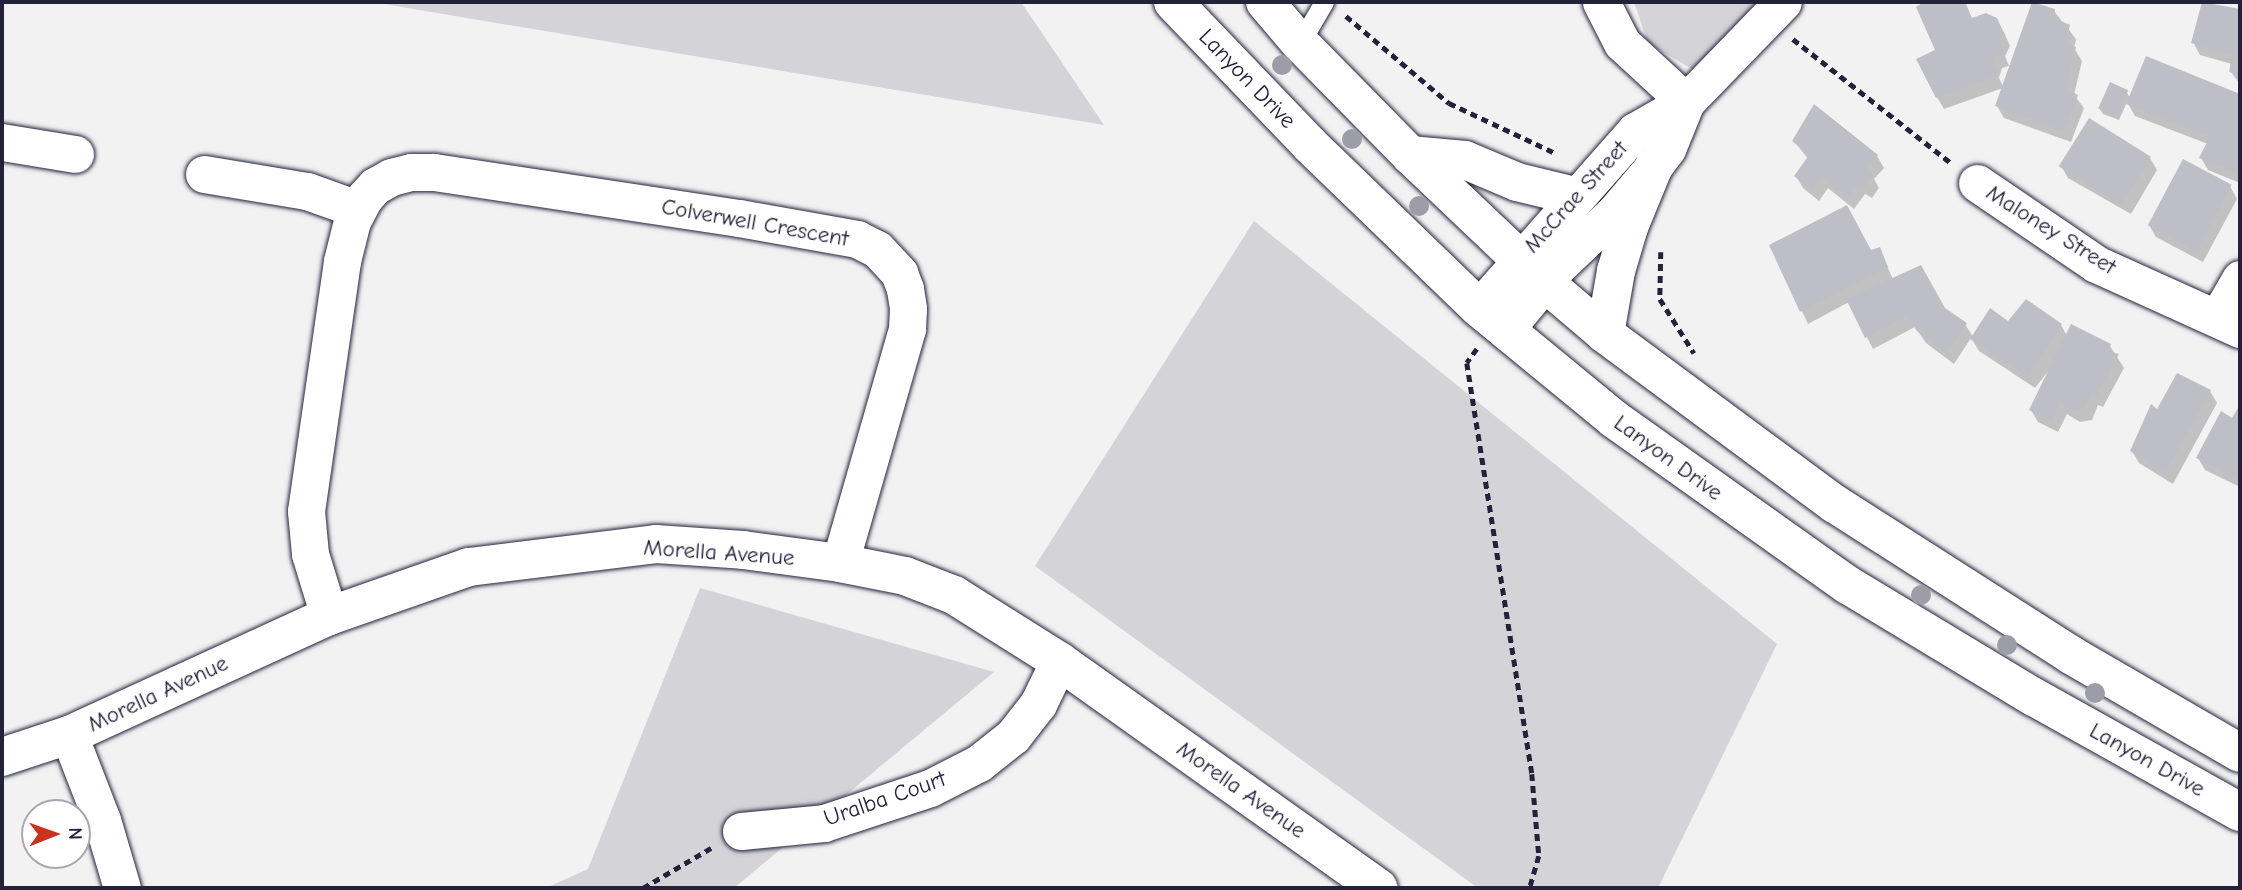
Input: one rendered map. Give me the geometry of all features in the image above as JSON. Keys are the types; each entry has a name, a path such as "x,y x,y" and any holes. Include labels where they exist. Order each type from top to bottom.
{"main road":[{"name":"Lanyon Drive","path":"1173,2 1309,144 1493,320 1614,419 1848,585 2035,697 2240,812"},
{"path":"1265,2 1300,43 1410,155 1532,270 1605,334 1835,504 2071,655 2240,753"},
{"path":"1410,155 1465,160 1517,182 1575,197"},
{"path":"1605,334 1616,271 1629,227 1654,166"},
{"name":"Morella Avenue","path":"2,757 69,735 329,616 469,567 656,544 743,550 840,563 905,576 954,595 1059,661 1379,888"}],"street":[{"path":"1601,2 1622,43 1686,102"},
{"name":"McCrae Street","path":"1493,320 1532,270 1575,197 1635,131 1686,102 1774,9"},
{"name":"McCrae Street","path":"1532,270 1614,213 1667,149 1686,102"},
{"path":"2,142 75,154"},
{"name":"Colverwell Crescent","path":"329,616 310,554 306,511 342,261 357,209 375,186 391,177 411,172 433,172 739,218 857,239 877,248 899,273 905,289 908,309 906,329 840,563"},
{"path":"204,174 307,191 357,209"},
{"name":"Maloney Street","path":"1977,183 2096,264 2229,323"},
{"path":"2229,323 2240,279"},
{"name":"Uralba Court","path":"741,831 824,823 930,788 979,763 1013,736 1038,704 1059,661"},
{"path":"69,735 102,820 122,888"}],"lane":[{"path":"1300,43 1324,2"}],"path":[{"path":"1774,9 1977,183"},
{"path":"1493,320 1467,363 1532,774 1539,856 1530,888"},
{"path":"643,888 741,831"}],"shaded area":[{"path":"372,2 1021,2 1104,125"},
{"path":"1634,2 1777,2 1692,69 1648,43"},
{"path":"1254,221 1777,644 1658,888 1478,888 1035,566"},
{"path":"700,588 994,672 734,888 546,888 588,869"}],"building":[{"path":"1924,2 1965,2 1972,18 1986,13 1997,18 2004,33 1999,43 2004,53 1995,56 1993,64 1998,75 1936,98 1916,59 1935,50 1916,7"},
{"path":"2032,2 2055,9 2054,18 2070,25 2066,43 2076,47 2066,89 2078,95 2064,131 1995,106"},
{"path":"2202,2 2240,9 2240,75 2229,72 2232,55 2191,43"},
{"path":"2146,56 2240,94 2240,165 2237,173 2199,158 2210,136 2126,104"},
{"path":"2110,82 2128,90 2116,117 2098,108"},
{"path":"1814,104 1878,155 1867,167 1873,175 1865,187 1858,183 1847,198 1821,177 1812,190 1794,176 1809,155 1792,141"},
{"path":"2089,118 2151,157 2121,205 2059,166"},
{"path":"2183,159 2232,185 2196,251 2148,225"},
{"path":"1847,205 1871,250 1880,247 1888,267 1800,312 1769,245"},
{"path":"1921,265 1945,308 1967,323 1947,353 1917,331 1907,316 1865,338 1846,299"},
{"path":"2026,299 2062,324 2028,377 1970,339 1990,308 2008,321"},
{"path":"2071,324 2111,344 2108,351 2119,354 2096,396 2091,394 2085,408 2072,411 2060,403 2052,421 2029,410"},
{"path":"2177,373 2211,390 2165,473 2130,451 2151,404 2157,409"},
{"path":"2238,408 2240,480 2196,458 2221,411 2232,418"}]}
